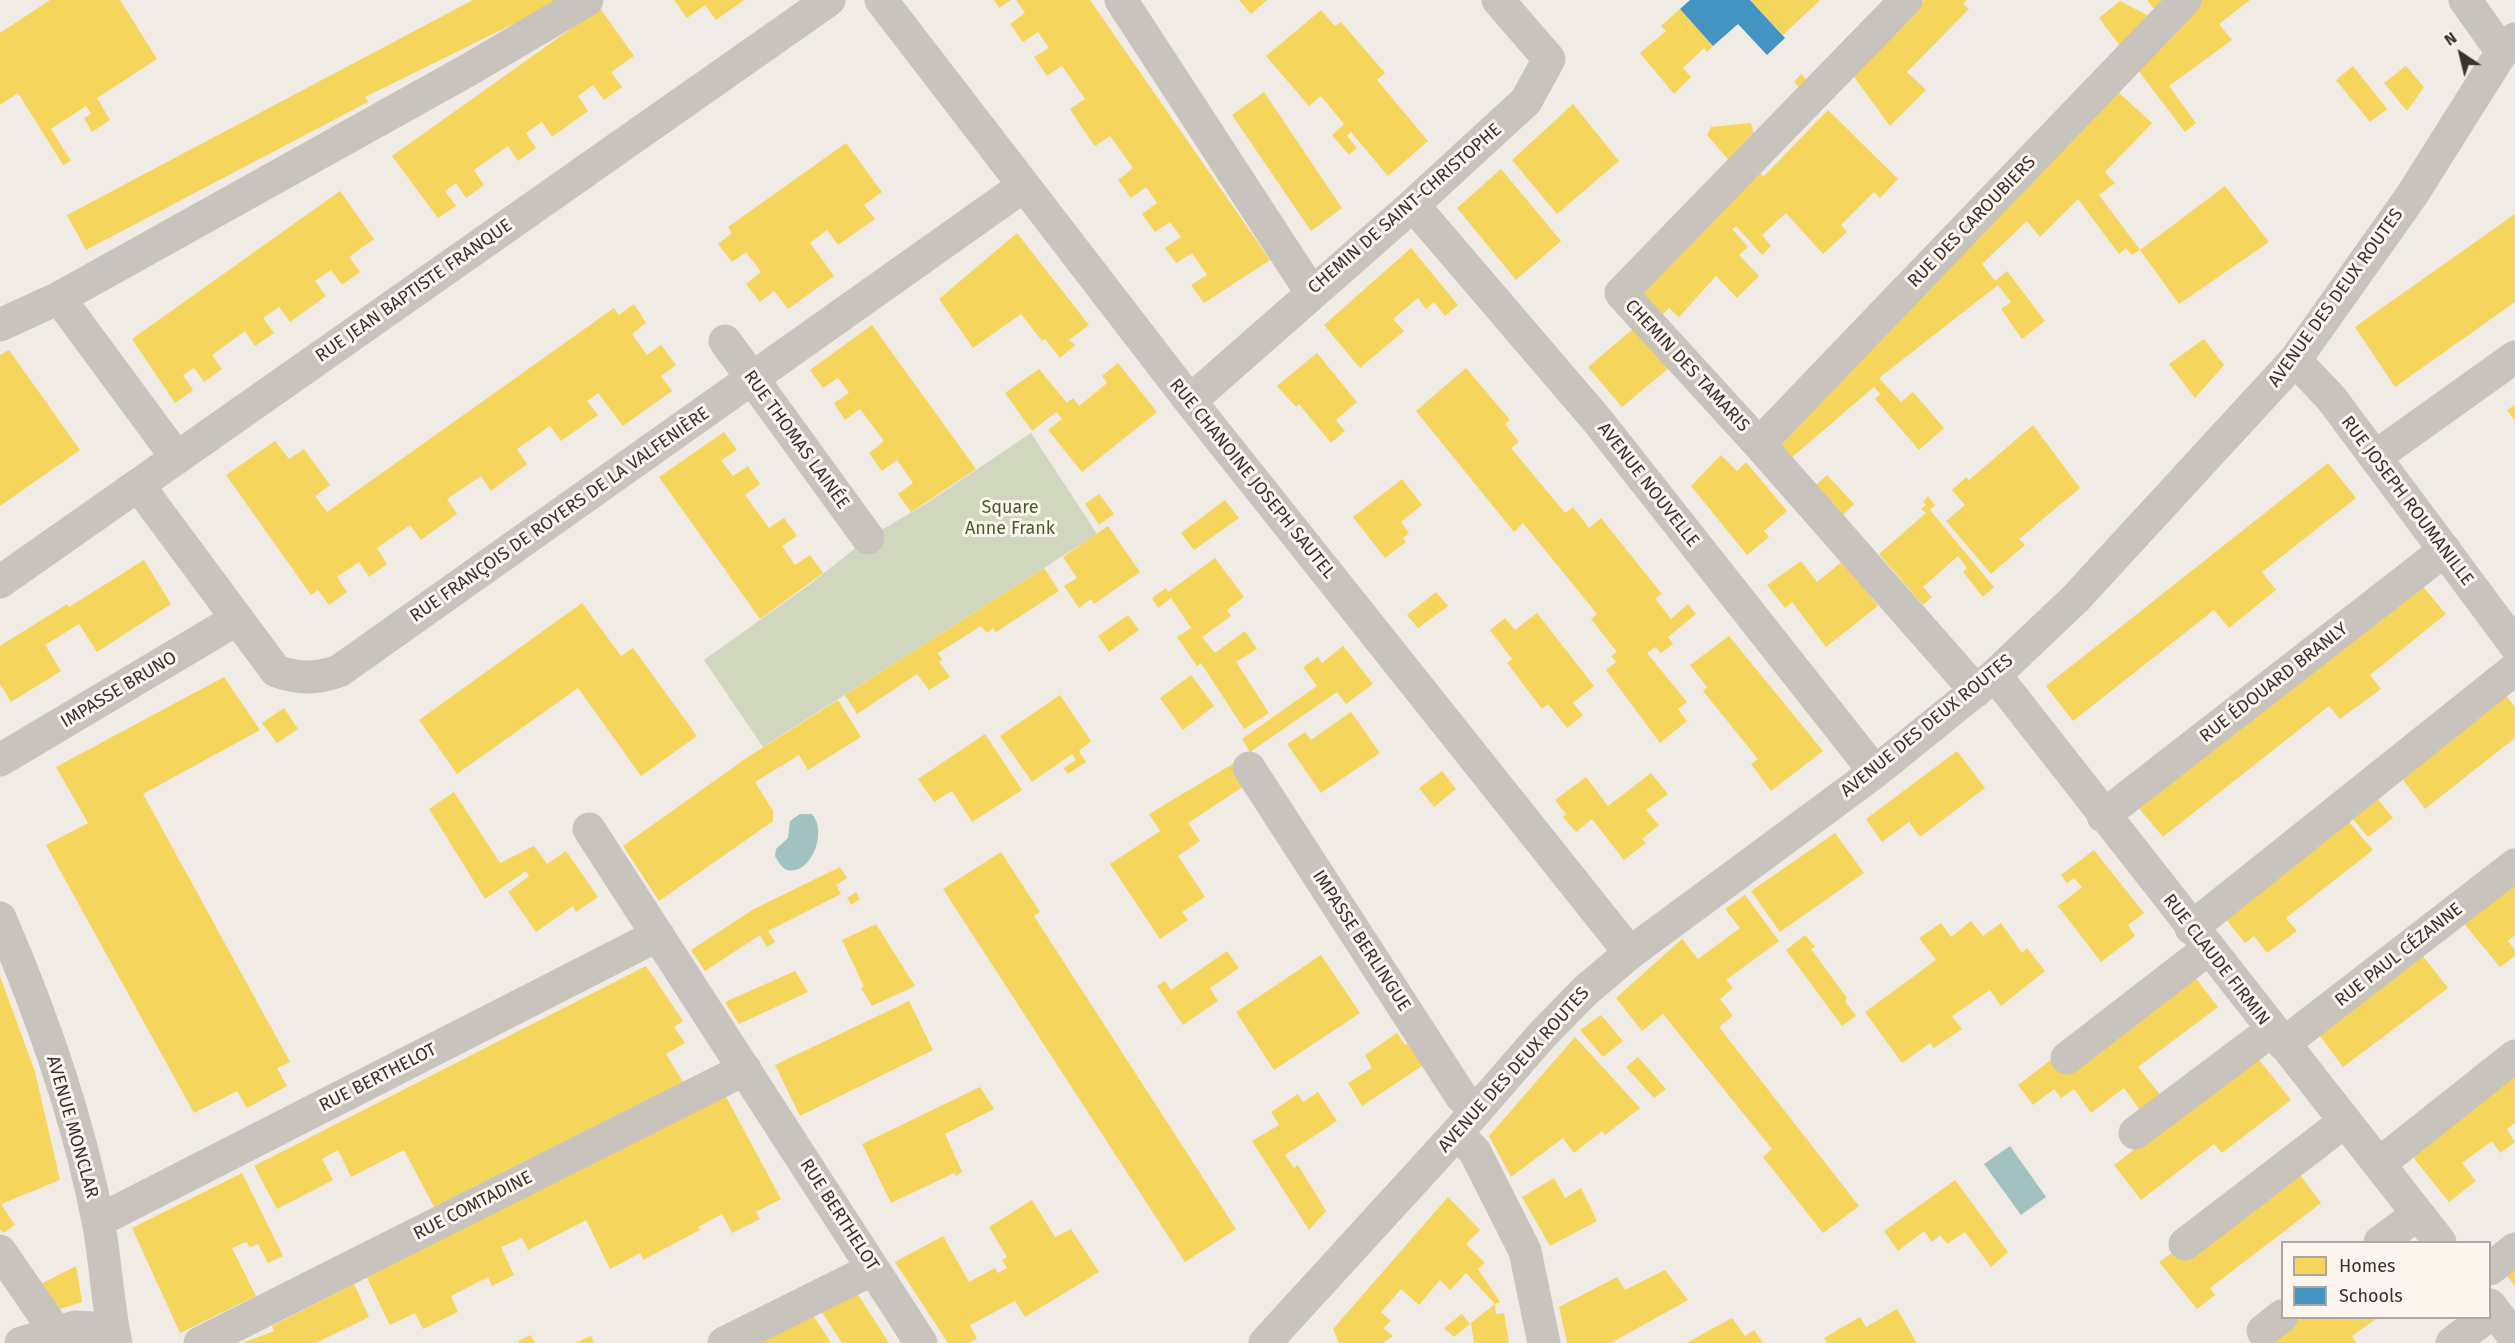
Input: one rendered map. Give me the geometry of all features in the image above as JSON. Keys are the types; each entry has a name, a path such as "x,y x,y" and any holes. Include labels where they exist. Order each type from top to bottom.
{"street":[{"path":"0,325 59,298 470,69 587,0"},
{"name":"RUE JEAN BAPTISTE FRANQUE","path":"0,582 829,0"},
{"name":"RUE CHANOINE JOSEPH SAUTEL","path":"881,0 1190,401 1630,953"},
{"path":"1121,0 1311,292"},
{"name":"CHEMIN DE SAINT-CHRISTOPHE","path":"1190,401 1311,292 1413,205 1526,101 1549,59 1498,0"},
{"name":"CHEMIN DES TAMARIS","path":"1906,0 1620,293 1985,683"},
{"name":"RUE DES CAROUBIERS","path":"1759,444 2185,0"},
{"path":"2465,0 2508,45"},
{"name":"AVENUE DES DEUX ROUTES","path":"1265,1343 1542,1035 1586,990 1630,953 1875,772 1985,683 2076,598 2295,360 2412,195 2508,45"},
{"name":"RUE FRANÇOIS DE ROYERS DE LA VALFENIÈRE","path":"138,485 276,671 296,678 317,678 339,671 1023,187"},
{"name":"AVENUE NOUVELLE","path":"1413,205 1597,420 1875,772"},
{"path":"59,298 177,458"},
{"name":"RUE THOMAS LAINÉE","path":"725,341 868,538"},
{"path":"2375,457 2515,357"},
{"name":"RUE JOSEPH ROUMANILLE","path":"2295,360 2331,398 2515,645"},
{"name":"RUE ÉDOUARD BRANLY","path":"2103,816 2445,550"},
{"name":"IMPASSE BRUNO","path":"0,760 237,619"},
{"path":"2067,1058 2199,938 2515,669"},
{"name":"RUE CLAUDE FIRMIN","path":"1985,683 2103,816 2439,1241"},
{"name":"IMPASSE BERLINGUE","path":"1249,768 1461,1096 1475,1152 1525,1251 1544,1343"},
{"name":"RUE BERTHELOT","path":"589,829 921,1343"},
{"name":"RUE PAUL CÉZANNE","path":"2134,1133 2277,1037 2515,865"},
{"name":"AVENUE MONCLAR","path":"0,918 33,995 70,1110 98,1221 115,1336"},
{"name":"RUE BERTHELOT","path":"98,1221 658,935"},
{"path":"2379,1164 2515,1056"},
{"name":"RUE COMTADINE","path":"200,1343 745,1069"},
{"path":"2185,1244 2344,1122"},
{"path":"2381,1241 2418,1214"},
{"path":"2491,1268 2515,1249"},
{"path":"0,1251 55,1331"},
{"path":"724,1343 873,1269"},
{"path":"2491,1314 2515,1338"},
{"path":"2452,1343 2481,1319"},
{"path":"21,1343 55,1331 90,1326 115,1336"}],"green space":[{"name":"Square Anne Frank","path":"1031,433 1097,534 763,747 704,660 809,585 868,538 927,503"}],"water":[{"path":"800,814 812,814 817,822 817,841 810,860 796,870 787,870 775,856 776,849 788,838 790,821"},
{"path":"2010,1146 2046,1197 2021,1215 1984,1164"}],"building: Homes":[{"path":"50,0 120,0 157,59 97,98 110,120 92,132 84,118 91,114 86,106 51,129 71,161 63,165 18,93 0,105 0,33"},
{"path":"473,0 562,0 365,97 368,102 86,250 67,215"},
{"path":"674,0 744,0 716,20 705,5 687,18"},
{"path":"994,0 1011,0 999,8"},
{"path":"1016,0 1090,0 1270,260 1204,303 1191,285 1207,275 1192,253 1176,263 1165,248 1181,237 1170,222 1155,232 1142,214 1157,203 1146,187 1131,198 1118,180 1133,168 1110,136 1095,146 1082,128 1070,109 1085,99 1062,66 1047,76 1034,57 1049,48 1038,32 1023,42 1010,24 1025,13"},
{"path":"1239,0 1267,0 1251,14"},
{"path":"1750,0 1820,0 1783,35"},
{"path":"1924,0 1967,0 1963,4 1969,9 1907,72 1926,90 1890,126 1852,74"},
{"path":"2147,0 2169,0 2156,11"},
{"path":"2201,0 2250,0 2219,24 2232,40 2169,86 2196,123 2185,132 2137,69"},
{"path":"2120,1 2149,16 2124,51 2099,18"},
{"path":"600,8 634,56 611,72 622,87 604,100 593,85 578,96 588,111 552,137 542,122 526,133 536,148 518,161 508,146 474,170 484,185 466,198 456,183 445,191 456,206 438,218 392,156"},
{"path":"1680,9 1713,46 1707,52 1704,48 1683,68 1691,77 1674,94 1640,53 1666,31 1661,26"},
{"path":"1321,10 1335,26 1341,22 1385,73 1377,80 1428,141 1388,176 1351,132 1347,136 1357,148 1349,155 1332,135 1344,124 1321,96 1309,106 1266,56"},
{"path":"2353,66 2387,109 2370,122 2336,80"},
{"path":"2406,66 2424,87 2407,111 2384,83"},
{"path":"1801,74 1810,83 1802,91 1794,82"},
{"path":"2117,91 2152,123 2105,172 2115,183 2099,195 2140,250 2132,255 2126,248 2119,254 2078,199 2040,237 2027,221 1982,264 1995,281 2007,271 2045,321 2022,339 2001,309 2011,302 1998,285 1879,378 1901,402 1913,392 1944,428 1919,450 1875,399 1880,394 1874,387 1791,458 1775,441"},
{"path":"1264,92 1342,208 1311,231 1232,115"},
{"path":"1573,104 1619,161 1557,214 1512,160"},
{"path":"1828,110 1898,179 1880,198 1874,192 1841,225 1847,232 1823,254 1786,213 1762,235 1771,246 1762,255 1736,226 1732,229 1748,247 1739,255 1759,276 1737,298 1716,276 1679,317 1669,308 1661,316 1640,293 1759,171 1763,177"},
{"path":"1751,123 1755,140 1732,164 1707,135 1711,127"},
{"path":"846,143 882,192 864,205 875,219 838,245 827,230 810,243 834,276 788,309 774,291 760,302 746,284 761,272 746,252 732,262 718,244 732,233 728,227"},
{"path":"1501,169 1561,241 1516,280 1457,208"},
{"path":"2225,186 2269,242 2179,304 2140,250"},
{"path":"340,191 374,239 349,257 360,272 342,285 331,270 315,281 326,296 290,322 279,307 263,318 274,333 255,346 245,331 212,355 222,369 204,382 194,368 183,375 193,390 175,403 132,339"},
{"path":"2515,214 2515,302 2395,387 2355,327"},
{"path":"1017,233 1089,325 1069,340 1075,345 1060,358 1045,339 1042,341 1021,314 973,348 939,299"},
{"path":"1411,248 1458,305 1445,316 1434,302 1426,309 1418,298 1393,319 1404,331 1360,368 1324,325"},
{"path":"634,304 646,323 632,334 647,355 661,345 676,365 661,376 672,391 623,426 598,393 587,401 598,415 561,441 550,426 517,449 527,464 491,491 481,476 447,499 457,514 421,540 410,525 377,548 387,564 369,577 359,562 337,577 347,592 329,605 318,590 311,595 226,475 275,441 289,459 304,449 330,485 315,496 327,512 614,308 619,315"},
{"path":"872,325 976,469 911,512 898,494 913,483 897,460 882,471 869,453 884,441 860,409 845,420 834,403 849,393 838,378 823,388 810,370"},
{"path":"1634,328 1670,367 1622,407 1588,367"},
{"path":"2204,339 2224,365 2195,398 2169,364"},
{"path":"9,350 80,450 0,506 0,355"},
{"path":"1317,353 1357,402 1336,420 1345,431 1331,443 1299,404 1296,407 1277,386"},
{"path":"1118,363 1157,412 1082,472 1048,430 1062,419 1056,412 1032,431 1005,393 1039,369 1067,403 1073,398 1079,406 1107,383 1102,376"},
{"path":"1466,368 1510,420 1505,424 1519,442 1511,448 1565,513 1573,507 1589,528 1601,518 1662,594 1655,598 1671,619 1688,604 1696,614 1668,637 1673,644 1661,653 1655,647 1647,653 1687,702 1678,709 1687,721 1660,743 1606,670 1616,662 1611,656 1617,652 1591,619 1597,614 1523,523 1514,532 1416,411"},
{"path":"2515,405 2515,421 2507,410"},
{"path":"2033,425 2080,488 2019,539 2025,545 1991,574 1946,521 1965,505 1952,490 1966,477 1969,480"},
{"path":"724,432 737,450 721,460 733,476 748,466 760,484 745,495 769,528 784,518 797,536 782,546 795,565 810,555 823,573 760,619 659,477"},
{"path":"1721,455 1737,471 1746,462 1787,511 1764,531 1769,537 1747,555 1691,486"},
{"path":"2328,463 2356,498 2262,572 2276,590 2229,628 2214,610 2073,721 2046,686"},
{"path":"1827,475 1854,504 1843,515 1816,485"},
{"path":"1402,479 1422,505 1401,522 1409,533 1403,538 1406,542 1385,558 1353,517"},
{"path":"1099,494 1114,514 1099,525 1085,504"},
{"path":"1928,496 1935,505 1930,510 1994,587 1983,597 1963,572 1967,568 1958,556 1923,587 1932,597 1923,605 1879,554 1926,513 1921,509 1926,505 1923,502"},
{"path":"1225,500 1239,518 1194,550 1181,533"},
{"path":"1108,526 1140,572 1094,604 1091,599 1079,608 1064,586 1077,578 1063,557"},
{"path":"1215,558 1244,597 1227,610 1231,616 1202,637 1215,653 1245,631 1257,649 1236,662 1269,713 1244,729 1201,663 1197,666 1177,637 1191,628 1171,598 1158,608 1152,598 1166,588 1168,592"},
{"path":"144,560 171,604 97,652 79,624 45,645 61,671 11,702 0,684 0,646 67,604 69,607"},
{"path":"1801,561 1817,582 1843,561 1878,606 1826,647 1792,602 1785,608 1767,585"},
{"path":"1044,568 1059,591 996,632 993,628 987,633 981,626 938,653 942,660 939,662 950,677 929,690 917,674 857,714 845,695"},
{"path":"2419,582 2446,614 2370,675 2381,689 2340,719 2329,706 2163,837 2137,806"},
{"path":"1436,592 1448,606 1418,628 1407,615"},
{"path":"582,603 621,656 633,648 697,736 641,776 578,688 457,774 419,720"},
{"path":"1537,613 1594,686 1573,703 1583,715 1567,728 1548,704 1542,709 1507,663 1512,659 1490,630 1505,618 1515,630"},
{"path":"1128,615 1139,630 1109,652 1098,636"},
{"path":"1729,636 1823,751 1771,791 1751,764 1758,759 1703,691 1707,687 1690,665"},
{"path":"1343,646 1373,684 1346,704 1337,692 1250,752 1242,739 1317,686 1303,667 1318,657 1322,663"},
{"path":"1191,675 1214,706 1183,730 1160,698"},
{"path":"224,677 260,730 143,794 290,1062 277,1068 287,1086 247,1108 237,1091 194,1113 46,845 88,823 56,767"},
{"path":"2502,691 2515,707 2515,738 2425,809 2398,773"},
{"path":"1060,695 1091,741 1079,751 1086,762 1068,774 1063,768 1076,760 1072,754 1032,782 1000,736"},
{"path":"838,700 861,737 808,770 799,755 755,782 773,811 773,821 659,901 623,846 745,759"},
{"path":"284,708 298,729 277,743 262,723"},
{"path":"1351,712 1380,753 1321,793 1287,744 1305,732 1311,740"},
{"path":"985,734 1022,790 972,822 952,791 934,802 918,779"},
{"path":"1957,751 1985,788 1920,837 1909,822 1882,842 1866,819"},
{"path":"1236,762 1250,782 1188,823 1200,841 1178,856 1205,897 1182,912 1188,920 1160,939 1110,864 1160,831 1149,814"},
{"path":"1442,771 1456,789 1434,807 1419,788"},
{"path":"1651,773 1668,794 1646,810 1659,825 1642,839 1646,843 1624,860 1592,819 1576,832 1563,817 1566,814 1555,800 1586,777 1608,806"},
{"path":"454,792 500,863 534,846 547,864 566,851 598,897 576,912 573,906 536,932 508,892 529,876 526,871 485,899 429,809"},
{"path":"2373,793 2393,818 2368,837 2348,813"},
{"path":"2344,816 2373,850 2286,918 2297,931 2267,953 2254,936 2245,943 2221,913"},
{"path":"1835,833 1864,873 1780,932 1751,891"},
{"path":"2094,850 2144,913 2128,925 2135,936 2101,962 2058,906 2082,887 2074,878 2067,883 2061,875"},
{"path":"1001,852 1040,912 1034,916 1236,1229 1185,1262 943,889"},
{"path":"840,867 847,878 836,885 841,894 768,931 775,942 767,947 760,935 705,971 691,950 754,909"},
{"path":"2515,878 2515,935 2508,941 2515,950 2515,956 2500,967 2461,920"},
{"path":"856,892 860,899 851,905 847,898"},
{"path":"1745,895 1779,941 1726,980 1733,988 1720,999 1733,1016 1719,1027 1859,1206 1823,1233 1763,1157 1772,1149 1663,1014 1642,1031 1616,998 1682,939 1698,959 1740,928 1725,909"},
{"path":"1971,921 1983,936 2001,923 2022,953 2027,948 2045,971 2001,1006 1990,990 1952,1016 1962,1029 1934,1048 1930,1043 1902,1063 1865,1012 1936,960 1919,938 1941,923 1951,937"},
{"path":"876,924 915,986 872,1006 861,988 864,987 842,940"},
{"path":"1805,935 1815,947 1811,949 1847,998 1845,1001 1856,1016 1842,1026 1786,950"},
{"path":"1227,951 1239,968 1210,988 1218,1001 1183,1025 1157,986 1165,981 1171,990"},
{"path":"2419,951 2448,988 2343,1067 2317,1032"},
{"path":"1321,955 1360,1013 1274,1070 1236,1012"},
{"path":"646,966 683,1021 674,1027 685,1043 666,1054 683,1082 434,1207 404,1150 351,1177 338,1150 322,1159 333,1180 277,1209 254,1166"},
{"path":"795,971 808,992 739,1024 725,1002"},
{"path":"2190,971 2218,1007 2138,1067 2162,1097 2142,1113 2124,1088 2091,1113 2074,1089 2061,1098 2054,1089 2033,1105 2018,1085 2056,1056"},
{"path":"0,976 35,1072 60,1180 1,1204 15,1225 3,1233 0,1229"},
{"path":"909,1001 933,1050 800,1116 775,1065"},
{"path":"1601,1015 1623,1041 1603,1057 1580,1030"},
{"path":"1397,1033 1405,1045 1411,1041 1425,1064 1362,1106 1348,1083 1372,1068 1365,1055"},
{"path":"1575,1037 1640,1108 1605,1135 1602,1131 1574,1153 1563,1138 1511,1177 1489,1136"},
{"path":"2256,1056 2291,1100 2222,1153 2214,1144 2141,1200 2114,1165"},
{"path":"1638,1057 1666,1089 1654,1098 1626,1067"},
{"path":"2515,1067 2515,1123 2507,1129 2515,1142 2500,1153 2492,1141 2462,1163 2476,1181 2449,1202 2408,1151"},
{"path":"980,1087 994,1109 945,1134 962,1172 956,1176 954,1173 891,1203 862,1144"},
{"path":"1318,1092 1337,1121 1285,1155 1294,1168 1298,1165 1326,1211 1309,1230 1252,1141 1279,1125 1271,1112 1298,1094 1303,1102"},
{"path":"725,1095 781,1199 756,1212 760,1219 732,1233 722,1214 698,1227 700,1230 643,1260 640,1253 610,1269 586,1220 528,1250 522,1238 501,1247 514,1275 492,1286 488,1277 451,1296 458,1312 423,1329 415,1313 390,1325 366,1276"},
{"path":"2295,1168 2321,1203 2210,1288 2215,1295 2197,1309 2159,1262"},
{"path":"242,1173 283,1256 268,1263 258,1244 250,1247 246,1242 232,1248 256,1296 180,1333 132,1228"},
{"path":"1554,1178 1565,1198 1581,1188 1597,1221 1550,1246 1522,1197"},
{"path":"1955,1180 2008,1252 1991,1267 1965,1232 1947,1244 1940,1235 1932,1242 1924,1231 1898,1251 1884,1231"},
{"path":"1448,1197 1480,1230 1466,1244 1485,1263 1478,1269 1500,1302 1495,1304 1466,1273 1450,1290 1440,1280 1419,1305 1401,1289 1381,1312 1391,1321 1383,1328 1393,1336 1383,1343 1339,1343 1333,1329"},
{"path":"1032,1200 1055,1237 1071,1229 1099,1272 1025,1317 1015,1301 970,1325 977,1339 969,1343 948,1343 895,1262 943,1236 969,1282 995,1268 998,1273 1007,1268 1002,1260 1007,1257 989,1227"},
{"path":"2515,1263 2515,1286 2504,1272"},
{"path":"76,1266 82,1302 60,1309 41,1284"},
{"path":"1665,1270 1688,1300 1611,1343 1567,1343 1559,1307 1617,1277 1625,1290"},
{"path":"354,1284 369,1317 316,1343 242,1343 274,1331 272,1326"},
{"path":"857,1293 889,1343 842,1343 821,1311"},
{"path":"1495,1304 1496,1314 1504,1313 1509,1343 1474,1343 1471,1323"},
{"path":"1897,1309 1917,1343 1827,1343 1824,1338 1860,1317 1866,1327"},
{"path":"1462,1314 1470,1324 1454,1337 1444,1328"},
{"path":"813,1315 831,1343 756,1343"},
{"path":"1732,1318 1745,1336 1754,1330 1763,1343 1686,1343"},
{"path":"2300,1319 2376,1319 2352,1336 2357,1343 2270,1343"},
{"path":"531,1335 535,1343 519,1343 518,1341"},
{"path":"591,1336 594,1343 575,1343"}],"building: Schools":[{"path":"1690,0 1750,0 1785,38 1767,55 1738,24 1713,46 1680,9"}]}
